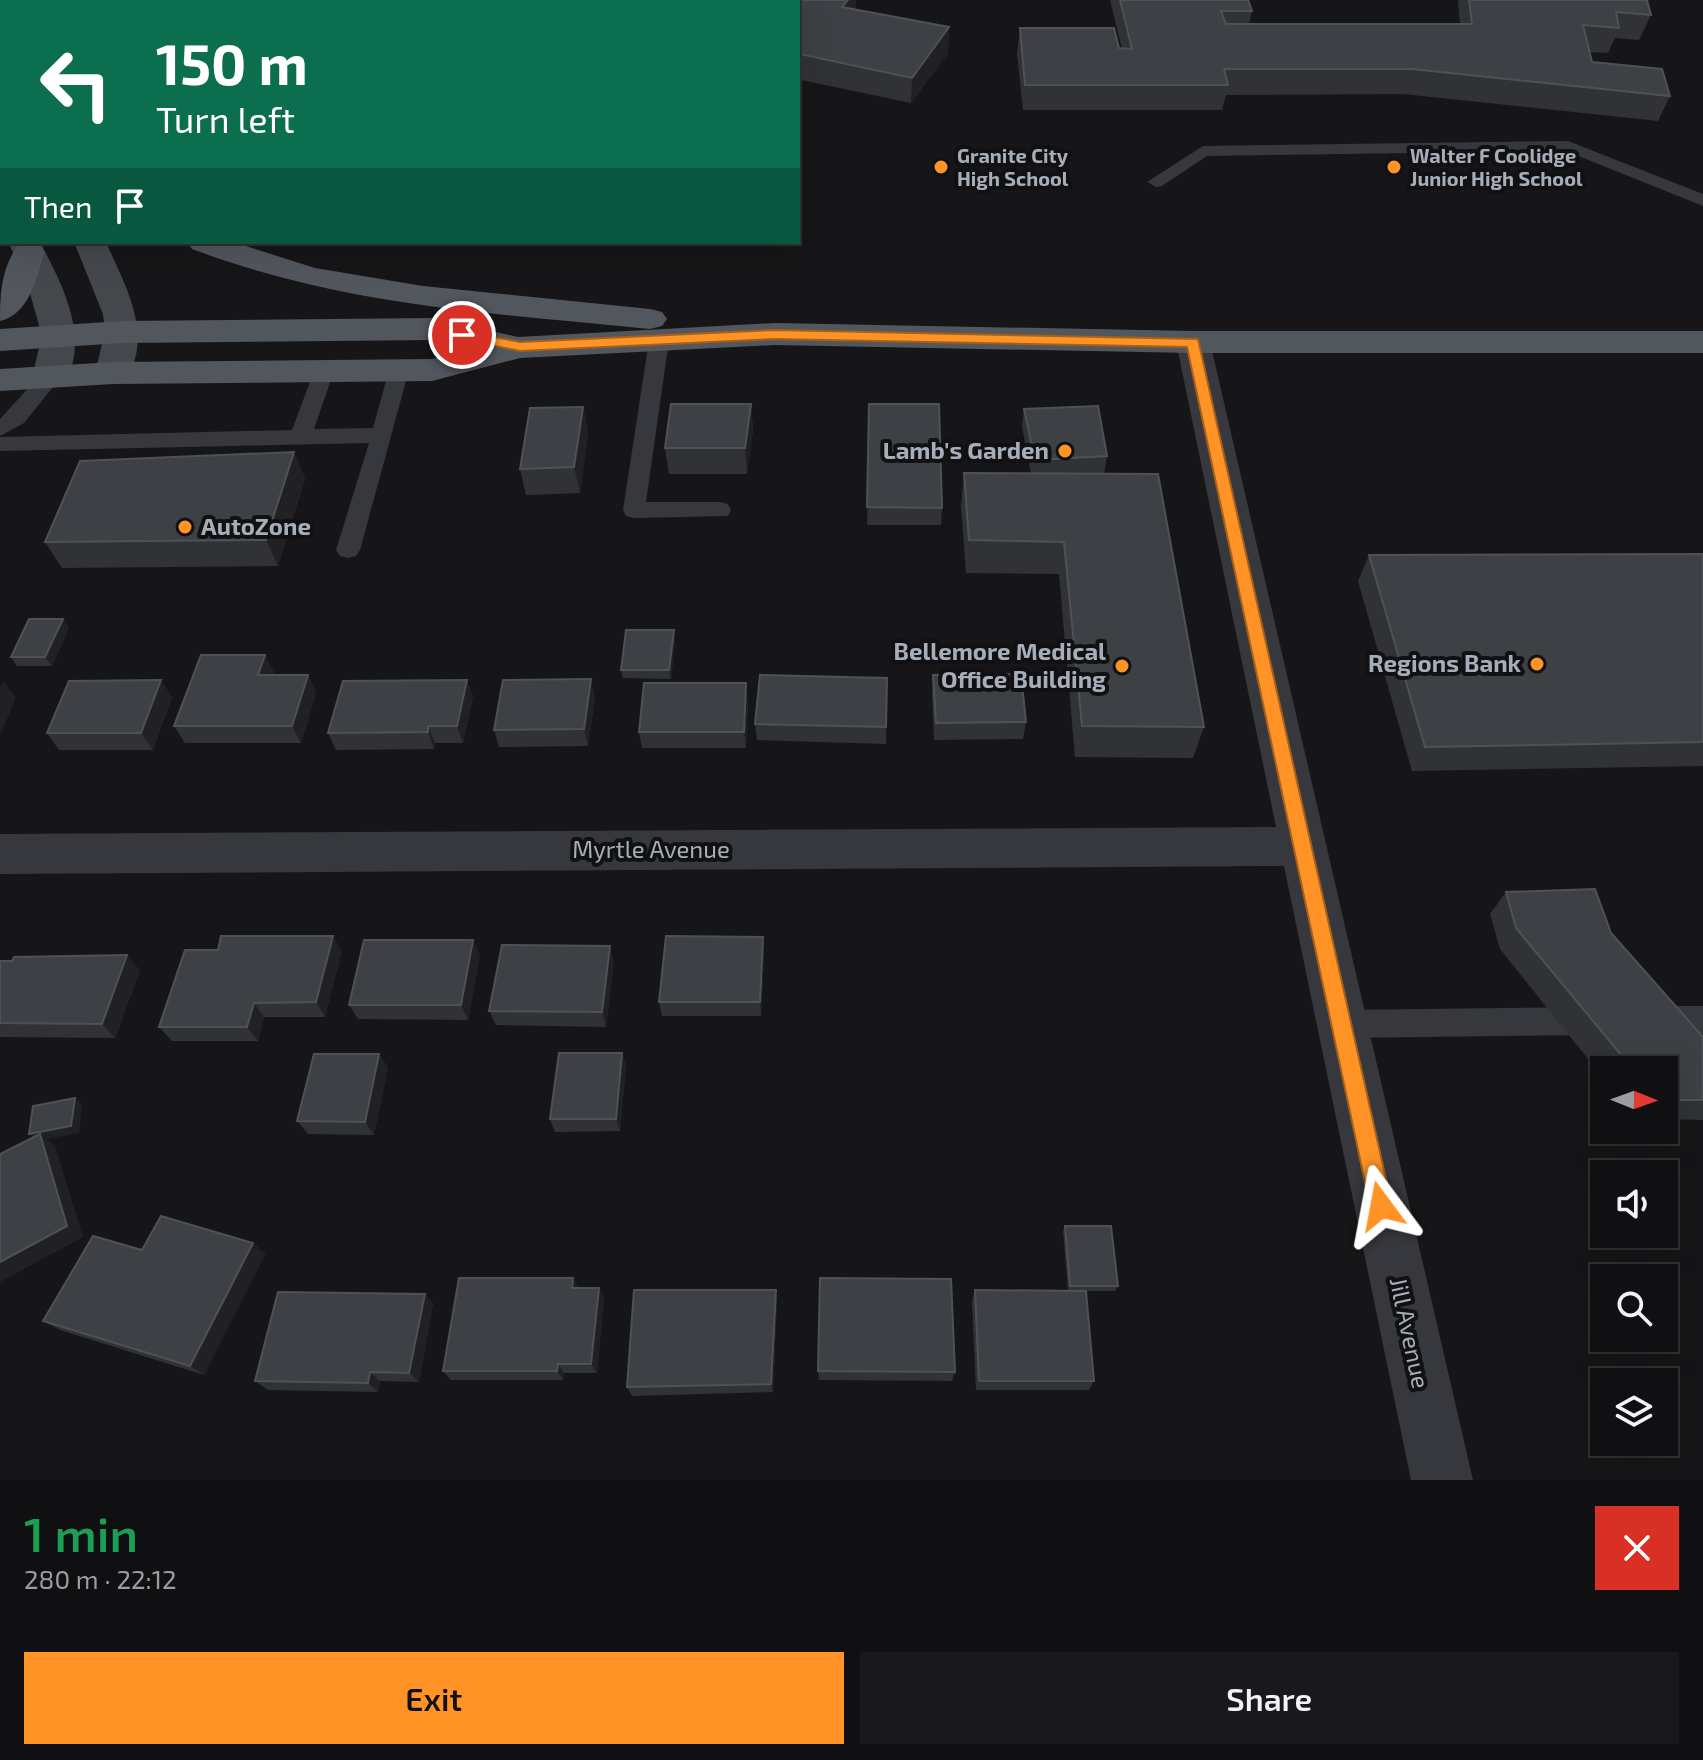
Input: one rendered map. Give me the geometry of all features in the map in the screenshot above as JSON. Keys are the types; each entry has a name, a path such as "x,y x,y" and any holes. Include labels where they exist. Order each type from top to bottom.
{"main road":[{"path":"91,244 120,314 122,332 113,373"},
{"path":"209,244 292,272 429,298 562,309 775,334"},
{"path":"0,311 11,299 26,247"},
{"path":"26,247 43,279 59,336 50,377"},
{"path":"0,340 122,332 433,329 520,347"},
{"path":"0,380 113,373 432,370 520,347 775,334 1193,342 1703,342"}],"street":[{"name":"Jill Avenue","path":"1193,342 1442,1480"},
{"name":"Myrtle Avenue","path":"0,854 1301,846"}],"lane":[{"path":"1156,182 1203,151 1568,146 1703,200"},
{"path":"659,340 634,510 720,510"},
{"path":"348,550 399,370"},
{"path":"300,437 324,371"},
{"path":"0,429 16,418 50,377"},
{"path":"0,444 382,435"},
{"path":"1341,1024 1703,1020"}],"building":[{"path":"800,0 848,0 842,7 949,27 912,78 800,54"},
{"path":"1120,0 1248,0 1252,11 1221,11 1226,24 1472,24 1469,0 1647,0 1651,15 1616,12 1619,28 1583,25 1592,62 1662,69 1670,96 1412,69 1224,69 1228,85 1025,85 1020,28 1114,28 1119,48 1132,49"},
{"path":"671,404 751,404 745,448 665,448"},
{"path":"869,404 939,404 942,508 867,507"},
{"path":"1098,406 1107,456 1035,460 1024,409"},
{"path":"583,407 574,467 520,469 530,408"},
{"path":"294,452 266,540 45,542 80,461"},
{"name":"Bellemore Medical Office Building","path":"964,473 1158,474 1204,727 1082,726 1064,542 969,540"},
{"path":"1703,554 1703,742 1425,747 1369,555"},
{"path":"29,619 63,619 45,657 11,657"},
{"path":"626,630 674,630 669,670 621,670"},
{"path":"201,655 265,655 258,675 308,675 292,726 174,726"},
{"path":"1021,674 1026,722 936,723 933,675"},
{"path":"760,675 887,678 886,727 755,724"},
{"path":"591,679 584,729 494,730 503,680"},
{"path":"161,680 141,733 47,733 69,681"},
{"path":"467,680 457,726 428,726 428,732 328,733 343,681"},
{"path":"644,683 746,683 744,732 639,732"},
{"path":"1595,889 1611,933 1703,1037 1703,1100 1678,1100 1678,1056 1622,1056 1516,928 1506,892"},
{"path":"221,936 333,936 316,1002 254,1003 247,1027 159,1027 185,950 218,950"},
{"path":"666,936 763,937 760,1002 659,1002"},
{"path":"364,940 473,940 461,1005 349,1005"},
{"path":"502,945 610,946 602,1012 489,1011"},
{"path":"127,955 102,1024 0,1023 0,961 12,961 14,957"},
{"path":"559,1053 622,1053 616,1119 550,1119"},
{"path":"314,1054 379,1054 365,1122 297,1121"},
{"path":"75,1098 71,1126 29,1134 33,1106"},
{"path":"40,1134 67,1226 0,1262 0,1154"},
{"path":"161,1216 253,1243 190,1366 43,1321 93,1236 142,1250"},
{"path":"1065,1226 1111,1226 1118,1286 1070,1286"},
{"path":"459,1278 573,1278 572,1288 599,1288 591,1364 558,1364 557,1371 443,1371"},
{"path":"820,1278 951,1279 955,1372 818,1371"},
{"path":"634,1290 776,1290 771,1384 627,1387"},
{"path":"975,1290 1086,1291 1094,1381 979,1381"},
{"path":"278,1292 425,1294 409,1373 370,1372 368,1383 255,1381"}],"place":[{"name":"Granite City High School","path":"941,167"},
{"name":"Walter F Coolidge Junior High School","path":"1394,167"},
{"name":"Lamb's Garden","path":"1065,451"},
{"name":"AutoZone","path":"185,527"},
{"name":"Regions Bank","path":"1537,664"},
{"name":"Bellemore Medical Office Building","path":"1122,666"}],"route":[{"path":"462,335 520,347 775,334 1193,342 1381,1206"}]}
